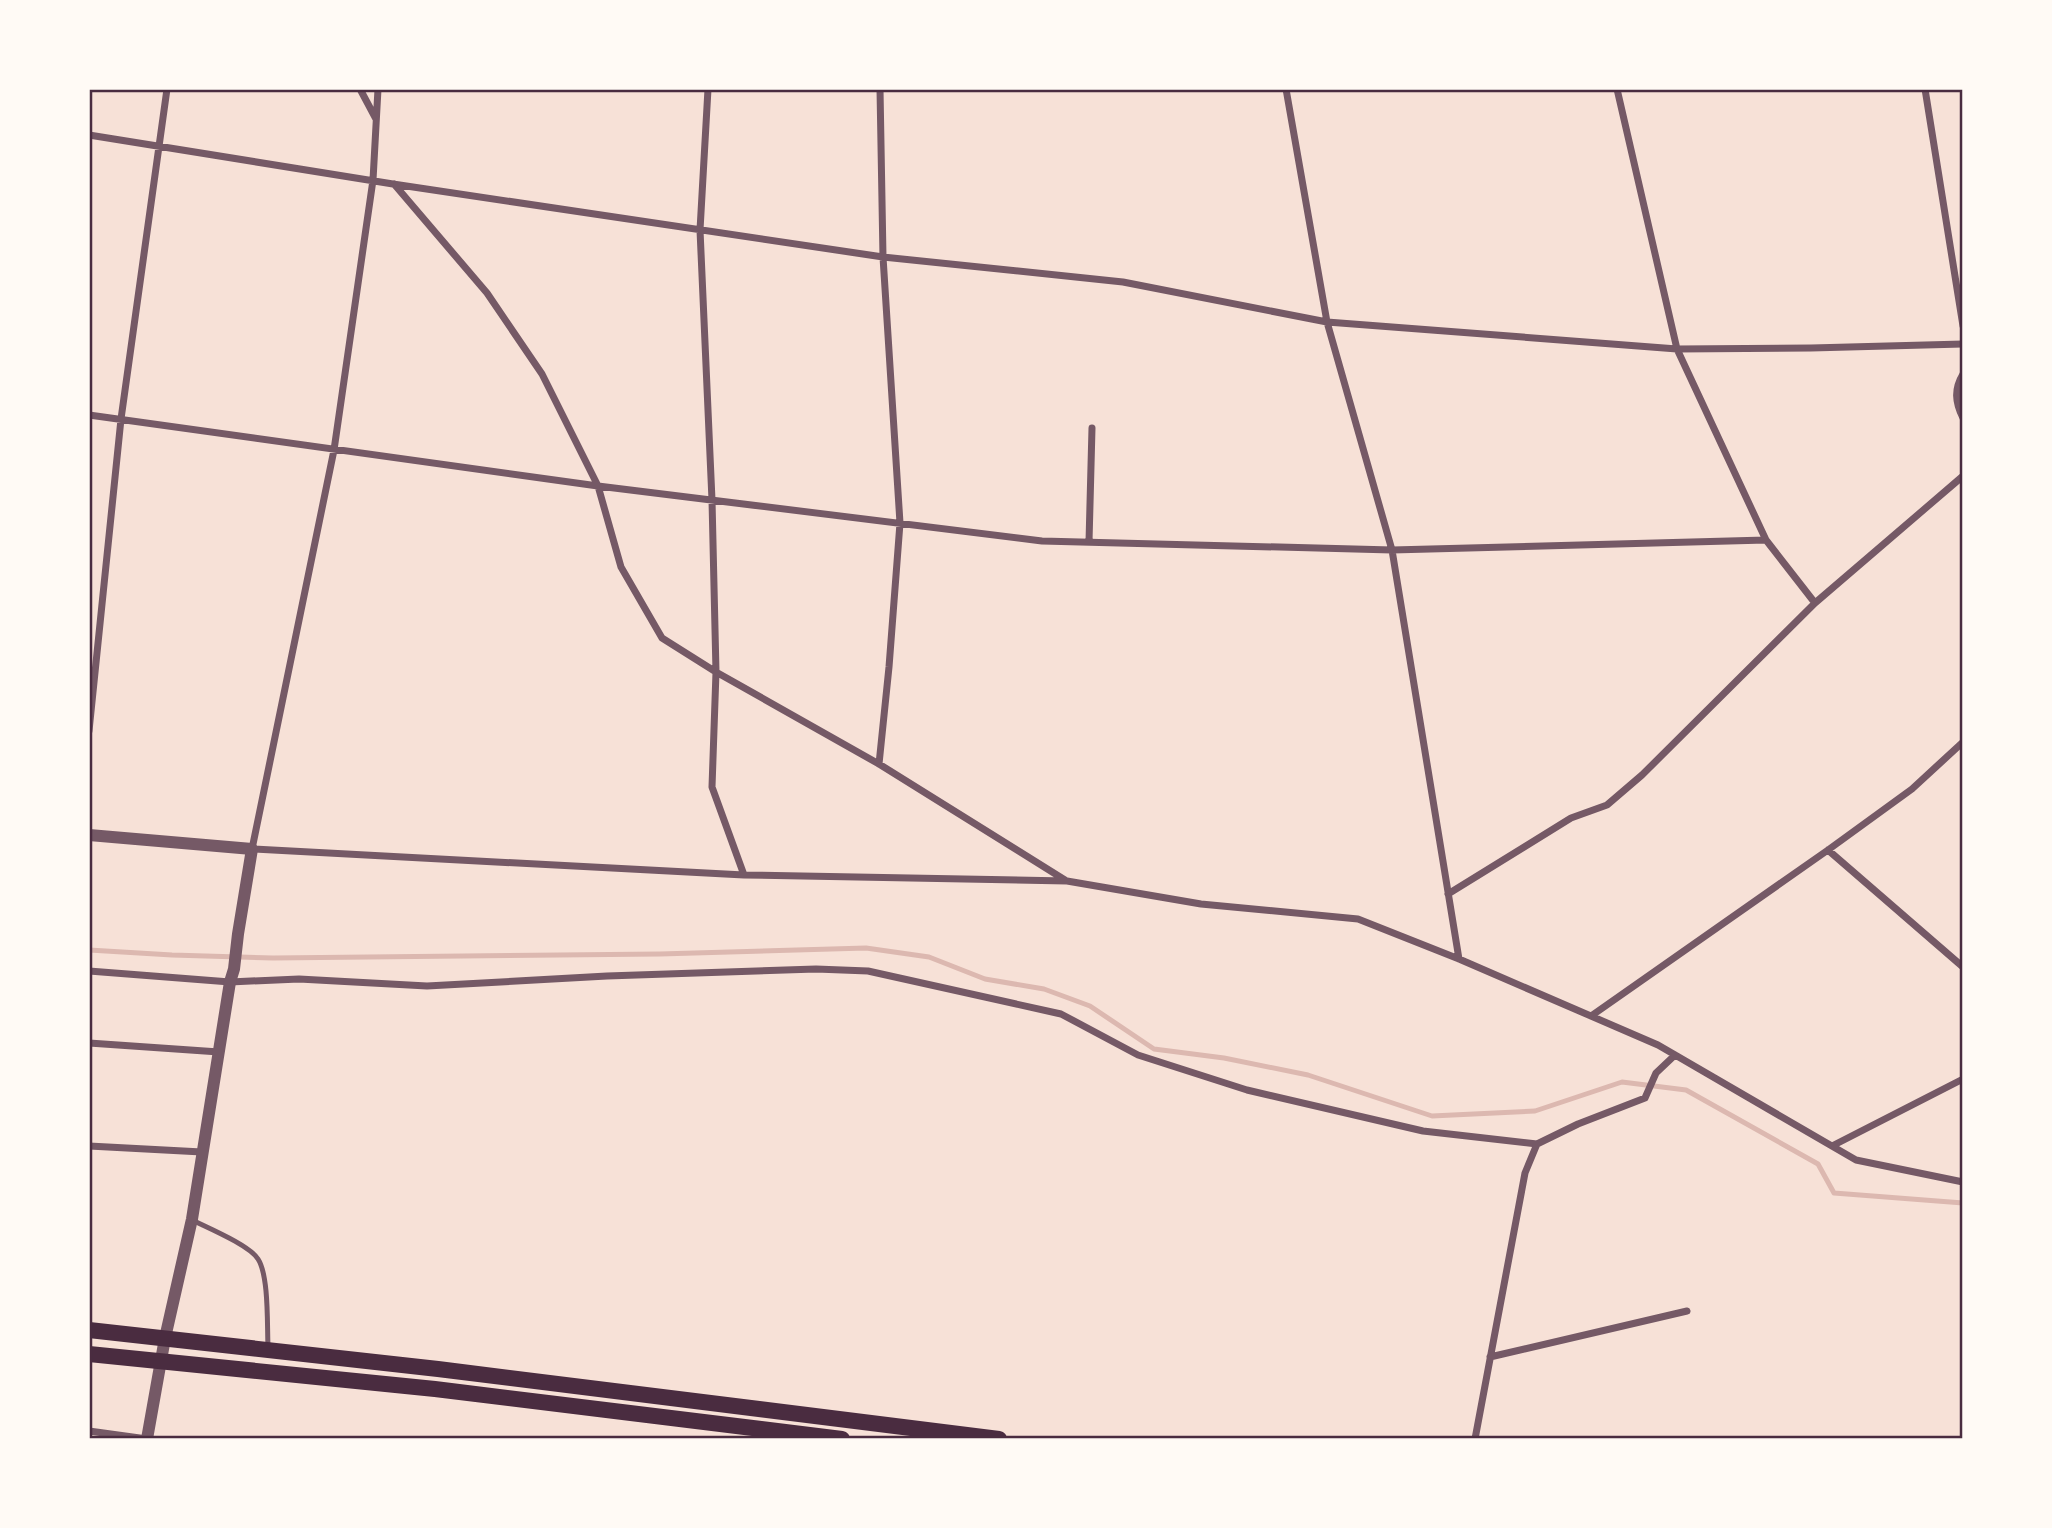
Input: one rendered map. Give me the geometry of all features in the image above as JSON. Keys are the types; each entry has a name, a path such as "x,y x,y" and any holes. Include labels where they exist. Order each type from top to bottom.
{"main road":[{"path":"89,1329 999,1439"},
{"path":"89,1354 435,1389 842,1439"},
{"path":"598,1409 601,1390"}],"street":[{"path":"89,731 121,419 167,89"},
{"path":"360,89 376,118"},
{"path":"89,1431 147,1439 160,1362 192,1219 252,849 334,450 373,180 378,89"},
{"path":"708,89 700,230 712,500 716,672 712,787 744,875"},
{"path":"879,764 900,523 883,257 880,89"},
{"path":"1286,89 1327,321 1392,550 1459,959"},
{"path":"1617,89 1677,349 1766,540 1815,603"},
{"path":"1925,89 1963,326"},
{"path":"89,135 393,184 883,257 1123,282 1327,321 1677,349 1963,344"},
{"path":"393,184 487,293 542,374 598,486 621,567 662,638 716,672 879,764 1067,881"},
{"path":"1963,374 1955,395 1963,418"},
{"path":"89,415 598,486 1042,541 1392,550 1766,540"},
{"path":"1089,542 1092,428"},
{"path":"1448,894 1571,818 1607,805 1642,775 1815,603 1963,476"},
{"path":"1591,1016 1912,789 1963,742"},
{"path":"89,835 252,849 744,875 1067,881 1201,904 1359,919 1658,1045 1857,1160 1963,1182"},
{"path":"1828,850 1963,967"},
{"path":"89,971 230,982 299,979 427,986 621,975 816,969 868,971 1061,1014 1139,1055 1247,1090 1423,1131 1537,1144 1645,1098 1656,1073 1675,1055"},
{"path":"89,1043 219,1052"},
{"path":"1832,1146 1963,1079"},
{"path":"1475,1439 1524,1173 1537,1144"},
{"path":"89,1146 202,1152"},
{"path":"1490,1357 1687,1311"}],"lane":[{"path":"192,1219 258,1259 266,1292 268,1349"}],"waterway":[{"path":"89,950 273,958 660,954 866,948 929,957 985,979 1044,989 1090,1006 1154,1049 1224,1058 1308,1075 1432,1116 1535,1111 1622,1082 1686,1090 1818,1164 1834,1193 1963,1203"}]}
